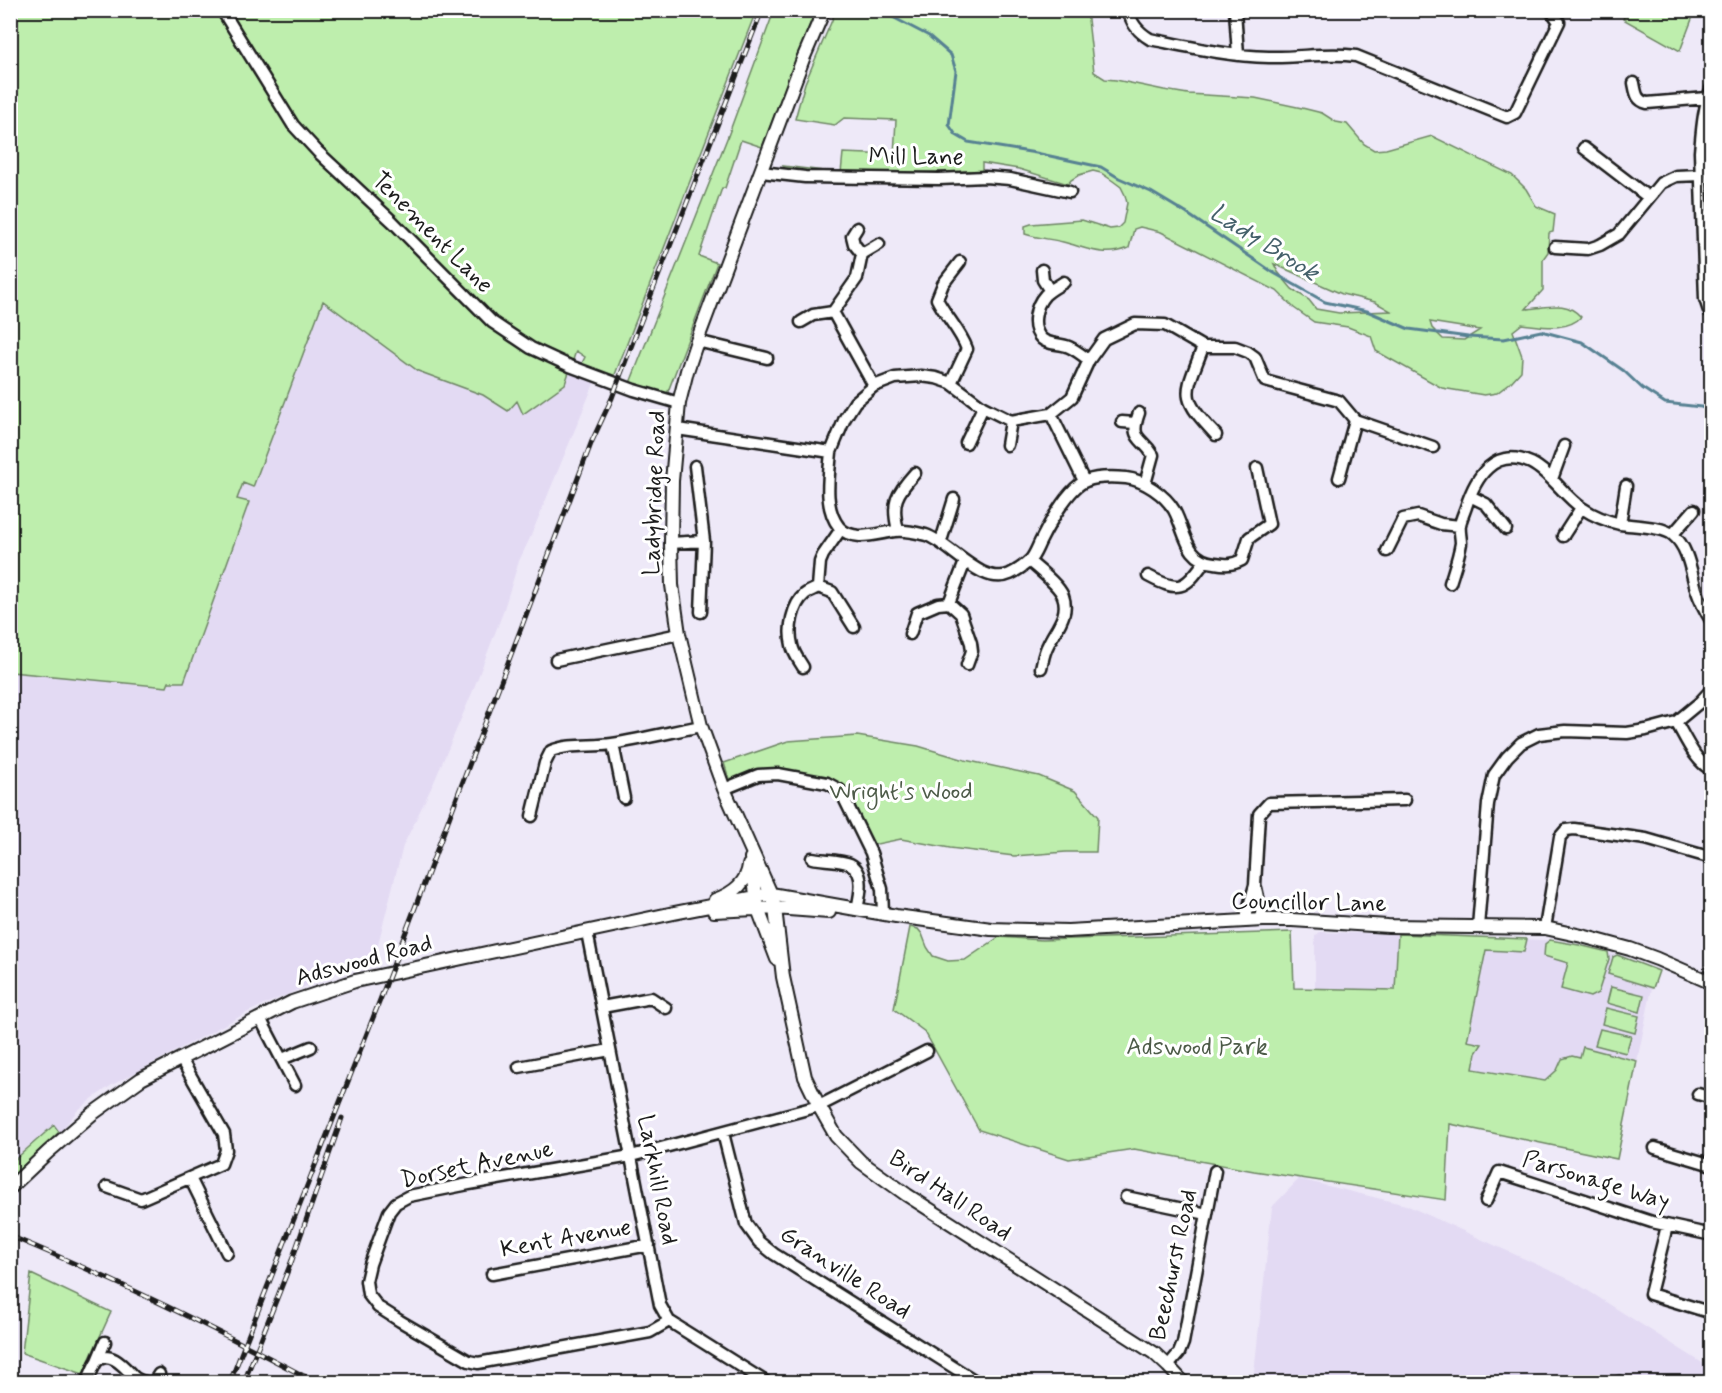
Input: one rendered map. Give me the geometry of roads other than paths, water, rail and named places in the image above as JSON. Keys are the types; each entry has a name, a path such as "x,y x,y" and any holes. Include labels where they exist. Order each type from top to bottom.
{"street":[{"name":"Tenement Lane","path":"222,10 293,125 492,322 531,348 570,366 634,390 679,403"},
{"name":"Ladybridge Road","path":"775,908 771,894 724,789 701,726 679,634 672,585 672,481 679,403 687,371 803,59 824,10"},
{"path":"1129,10 1140,33 1150,39 1238,56 1338,54 1356,56 1507,117 1515,113 1558,21 1549,10"},
{"path":"1235,10 1238,56"},
{"path":"1634,83 1636,96 1647,103 1707,98"},
{"path":"1710,312 1705,299 1707,236 1700,175 1702,130 1707,98 1712,87"},
{"path":"1584,148 1648,197"},
{"name":"Mill Lane","path":"761,172 805,177 939,179 985,177 1010,179 1070,192"},
{"path":"1555,247 1588,249 1600,246 1619,234 1648,197 1668,178 1700,175"},
{"path":"856,228 852,236 854,244 862,254"},
{"path":"801,322 813,315 833,312 857,278 862,254 879,244"},
{"path":"951,383 967,349 963,337 938,299 943,284 960,262"},
{"path":"1042,270 1043,280 1050,291"},
{"path":"1064,282 1042,297 1034,321 1040,338 1048,343 1068,346 1089,360"},
{"path":"833,312 874,386"},
{"path":"1257,468 1269,524 1250,538 1242,560 1231,565 1204,562 1190,549 1173,509 1163,497 1145,484 1128,478 1106,477 1084,481 1066,498 1029,561 1008,575 994,575 965,562 941,542 926,535 898,530 870,536 852,535 841,529 833,518 828,498 831,452 845,418 855,402 874,386 908,376 936,378 951,383 983,407 1011,421 1051,414 1072,397 1089,360 1104,339 1135,324 1165,325 1203,347 1235,347 1248,352 1255,357 1265,381 1339,401 1355,420 1432,447"},
{"path":"697,341 766,358"},
{"path":"1203,347 1187,395 1198,416 1216,435"},
{"path":"966,442 983,407"},
{"path":"1051,414 1084,481"},
{"path":"1122,422 1137,418 1137,437 1153,455 1145,484"},
{"path":"1339,478 1355,420"},
{"path":"1007,445 1011,421"},
{"path":"677,429 831,452"},
{"path":"1552,479 1564,446"},
{"path":"1450,583 1461,541 1460,526 1470,496 1483,471 1503,459 1518,459 1531,464 1552,479 1581,508 1602,519 1620,524 1654,528 1673,534 1688,558 1701,604 1712,622"},
{"path":"695,466 704,541 700,612"},
{"path":"898,530 894,515 896,502 900,489 915,473"},
{"path":"1620,524 1626,486"},
{"path":"1470,496 1486,504 1506,529"},
{"path":"941,542 954,500"},
{"path":"1563,536 1581,508"},
{"path":"1673,534 1694,510"},
{"path":"1387,551 1403,519 1418,516 1441,524 1460,526"},
{"path":"818,587 820,562 841,529"},
{"path":"671,543 704,541"},
{"path":"1029,561 1056,587 1062,595 1065,607 1063,619 1046,648 1041,668"},
{"path":"949,603 965,562"},
{"path":"1148,576 1168,587 1182,585 1192,580 1204,562"},
{"path":"803,667 792,647 790,632 792,618 804,594 818,587 832,592 854,627"},
{"path":"910,634 917,613 938,604 949,603 961,614 971,643 972,651 967,665"},
{"path":"556,660 679,634"},
{"path":"1478,927 1488,804 1494,776 1507,757 1521,743 1539,734 1565,731 1627,733 1676,722 1712,689"},
{"path":"1676,722 1693,751 1707,768 1712,770"},
{"path":"532,816 545,763 551,751 562,746 613,744 701,726"},
{"path":"613,744 624,798"},
{"path":"724,789 758,775 778,774 827,783 840,790 871,853 882,889 883,914"},
{"path":"1263,920 1256,885 1259,814 1269,803 1405,800"},
{"path":"1545,928 1560,837 1566,830 1574,829 1646,839 1712,858"},
{"name":"Ladybridge Road","path":"750,848 757,903"},
{"name":"Adswood Road","path":"674,913 725,896 738,888 748,870 750,848"},
{"path":"812,858 850,864 855,868 861,889 857,909"},
{"path":"1247,921 1247,913 1256,885"},
{"name":"Councillor Lane","path":"771,894 883,914 991,929 1068,931 1263,920 1388,926 1545,928 1630,949 1710,978"},
{"name":"Adswood Road","path":"757,903 771,894"},
{"name":"Adswood Road","path":"10,1188 99,1108 141,1079 292,1002 355,981 674,913 757,903 775,908"},
{"name":"Bird Hall Road","path":"757,903 783,978"},
{"name":"Councillor Lane","path":"775,908 896,916"},
{"name":"Bird Hall Road","path":"775,908 783,978 805,1077 836,1136 861,1162 907,1195 1154,1353 1183,1383"},
{"name":"Larkhill Road","path":"588,932 660,1305 669,1321"},
{"path":"602,1006 651,998 666,1008"},
{"path":"260,1018 295,1085"},
{"path":"282,1059 311,1047"},
{"path":"519,1067 610,1050"},
{"path":"631,1156 819,1106 927,1051"},
{"path":"107,1187 141,1199 221,1164 226,1150 224,1134 181,1059"},
{"path":"1698,1094 1712,1098"},
{"name":"Granville Road","path":"723,1133 746,1224 759,1242 774,1254 975,1382"},
{"path":"1655,1148 1712,1165"},
{"name":"Dorset Avenue","path":"631,1156 409,1196 396,1203 389,1212 369,1264 366,1281 368,1293 378,1307 400,1321 469,1361 478,1363 650,1332 669,1321"},
{"name":"Beechurst Road","path":"1168,1366 1179,1353 1183,1343 1215,1171"},
{"name":"Parsonage Way","path":"1486,1201 1499,1172 1667,1226 1712,1235"},
{"path":"190,1178 227,1253"},
{"path":"1126,1197 1207,1214"},
{"path":"1667,1226 1650,1294 1712,1313"},
{"name":"Kent Avenue","path":"492,1274 649,1245"},
{"path":"669,1321 766,1383"},
{"path":"87,1383 105,1342"},
{"path":"97,1361 110,1358 120,1362 134,1378 145,1383"}],"waterway":[{"name":"Lady Brook","path":"879,10 929,36 951,55 956,71 949,125 956,135 968,142 1101,167 1151,192 1186,213 1274,273 1325,302 1367,311 1409,329 1504,339 1541,331 1582,342 1665,403 1701,407 1712,411"}],"railway":[{"path":"230,1382 380,1000 592,441 612,398 762,10"},
{"path":"244,1382 292,1260 342,1118"},
{"path":"10,1236 165,1305 315,1382"}],"park label":[{"name":"Wright's Wood","path":"901,792"},
{"name":"Adswood Park","path":"1197,1047"}]}
